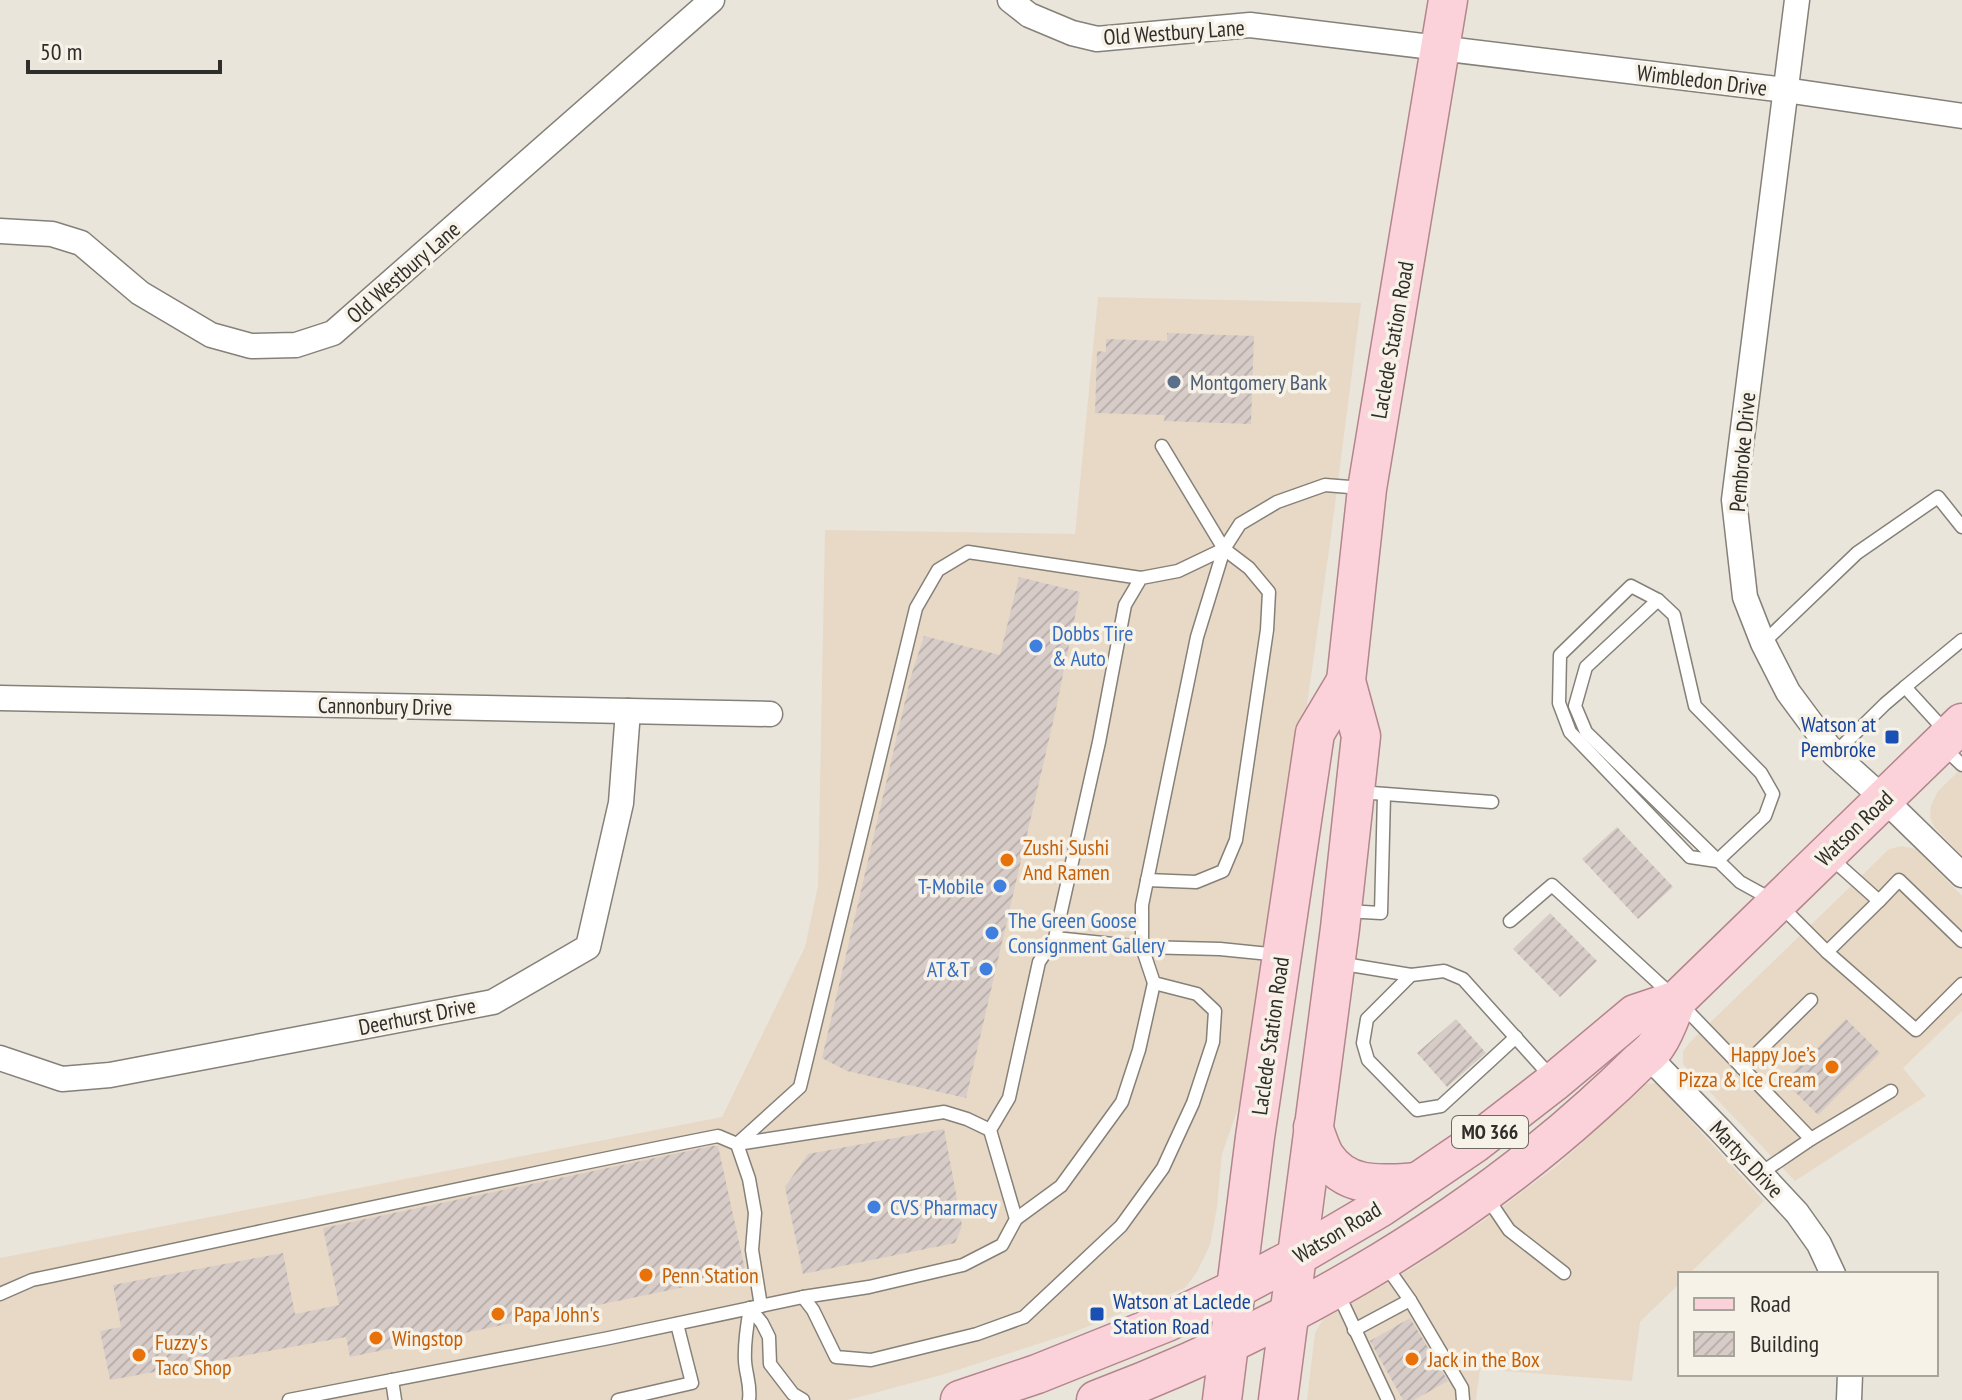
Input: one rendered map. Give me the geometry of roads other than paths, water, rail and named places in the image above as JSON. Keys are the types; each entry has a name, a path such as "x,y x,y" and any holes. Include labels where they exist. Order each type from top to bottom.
{"main road":[{"name":"Laclede Station Road","path":"1278,1400 1342,910 1370,793 1361,736 1346,681 1367,489 1448,0"},
{"name":"Laclede Station Road","path":"1222,1400 1253,1151 1315,733 1346,681"},
{"name":"Watson Road","path":"1096,1400 1229,1344 1336,1288 1484,1193 1581,1116 1647,1055 1656,1046 1677,1000 1884,799 1953,742"},
{"name":"Watson Road","path":"960,1400 1083,1357 1167,1322 1341,1232 1475,1143 1635,1014 1677,1000"},
{"path":"1313,1127 1324,1154 1336,1171 1349,1179 1383,1184 1418,1182"}],"street":[{"name":"Old Westbury Lane","path":"0,231 52,234 81,243 140,293 211,335 251,346 296,345 333,333 712,0"},
{"name":"Old Westbury Lane","path":"1010,0 1029,15 1072,33 1097,39 1250,25 1441,47"},
{"name":"Pembroke Drive","path":"1797,0 1734,500 1745,597 1763,643 1788,692 1834,754 1962,875"},
{"name":"Wimbledon Drive","path":"1441,47 1785,90 1962,116"},
{"name":"Cannonbury Drive","path":"0,698 770,714"},
{"name":"Deerhurst Drive","path":"0,1058 62,1079 110,1075 493,1002 588,947 621,803 628,711"},
{"name":"Martys Drive","path":"1647,1055 1797,1213 1819,1244 1832,1272"},
{"path":"1849,1400 1850,1376"}],"lane":[{"path":"1147,880 1196,882 1223,871 1236,840 1267,630 1269,592 1249,568 1224,549 1162,446"},
{"path":"289,1400 803,1297 869,1287 963,1265 1002,1245 1016,1219 1061,1186 1122,1102 1139,1050 1154,983 1142,947 1142,905 1197,637 1224,549 1240,524 1277,502 1325,485 1367,489"},
{"path":"1763,643 1857,553 1938,497 1962,527"},
{"path":"737,1144 800,1087 916,608 938,570 968,552 1141,578 1178,571 1224,549"},
{"path":"1016,1219 990,1130 1009,1098 1039,962 1055,938 1099,742 1125,605 1141,578"},
{"path":"1631,586 1658,600 1674,615 1695,706 1761,773 1773,794 1765,816 1717,861 1690,857 1570,732 1559,703 1560,655 1631,586"},
{"path":"1658,600 1586,667 1575,706 1586,732 1740,882 1778,903 1827,952 1916,1030 1962,984"},
{"path":"1834,754 1885,704 1962,640"},
{"path":"1905,687 1953,742"},
{"path":"1370,793 1492,802"},
{"path":"1827,854 1879,901"},
{"path":"1827,952 1899,880 1962,941"},
{"path":"1510,921 1552,885 1677,1000 1811,1139"},
{"path":"1055,938 1142,947 1220,949 1282,955"},
{"path":"1335,963 1411,975 1444,971 1463,979 1555,1081"},
{"path":"1411,975 1367,1019 1363,1043 1368,1060 1417,1110 1441,1106 1516,1037"},
{"path":"803,1297 813,1310 836,1357 871,1360 977,1334 1024,1317 1121,1226 1163,1168 1193,1103 1213,1042 1215,1011 1197,994 1154,983"},
{"path":"1742,1068 1811,1000"},
{"path":"1761,1173 1891,1091"},
{"path":"0,1294 32,1280 289,1227 509,1177 718,1136 737,1144 944,1112 990,1130"},
{"path":"737,1144 749,1179 755,1213 752,1250 756,1307 769,1337 770,1364 793,1394 803,1400"},
{"path":"1484,1193 1509,1230 1564,1273"},
{"path":"1382,1261 1410,1300 1462,1388 1463,1400"},
{"path":"1336,1288 1388,1400"},
{"path":"1354,1330 1410,1300"},
{"path":"749,1400 746,1332 756,1307"},
{"path":"618,1400 692,1383 677,1324"},
{"path":"392,1380 395,1400"}],"place":[{"name":"Montgomery Bank","path":"1174,382"},
{"name":"Dobbs Tire & Auto","path":"1036,646"},
{"name":"Watson at Pembroke","path":"1892,737"},
{"name":"Zushi Sushi And Ramen","path":"1007,860"},
{"name":"T-Mobile","path":"1000,886"},
{"name":"The Green Goose Consignment Gallery","path":"992,933"},
{"name":"AT&T","path":"986,969"},
{"name":"Happy Joe’s Pizza & Ice Cream","path":"1832,1067"},
{"name":"CVS Pharmacy","path":"874,1207"},
{"name":"Penn Station","path":"646,1275"},
{"name":"Papa John's","path":"498,1314"},
{"name":"Watson at Laclede Station Road","path":"1097,1314"},
{"name":"Wingstop","path":"376,1338"},
{"name":"Fuzzy's Taco Shop","path":"139,1355"},
{"name":"Jack in the Box","path":"1412,1359"}]}
